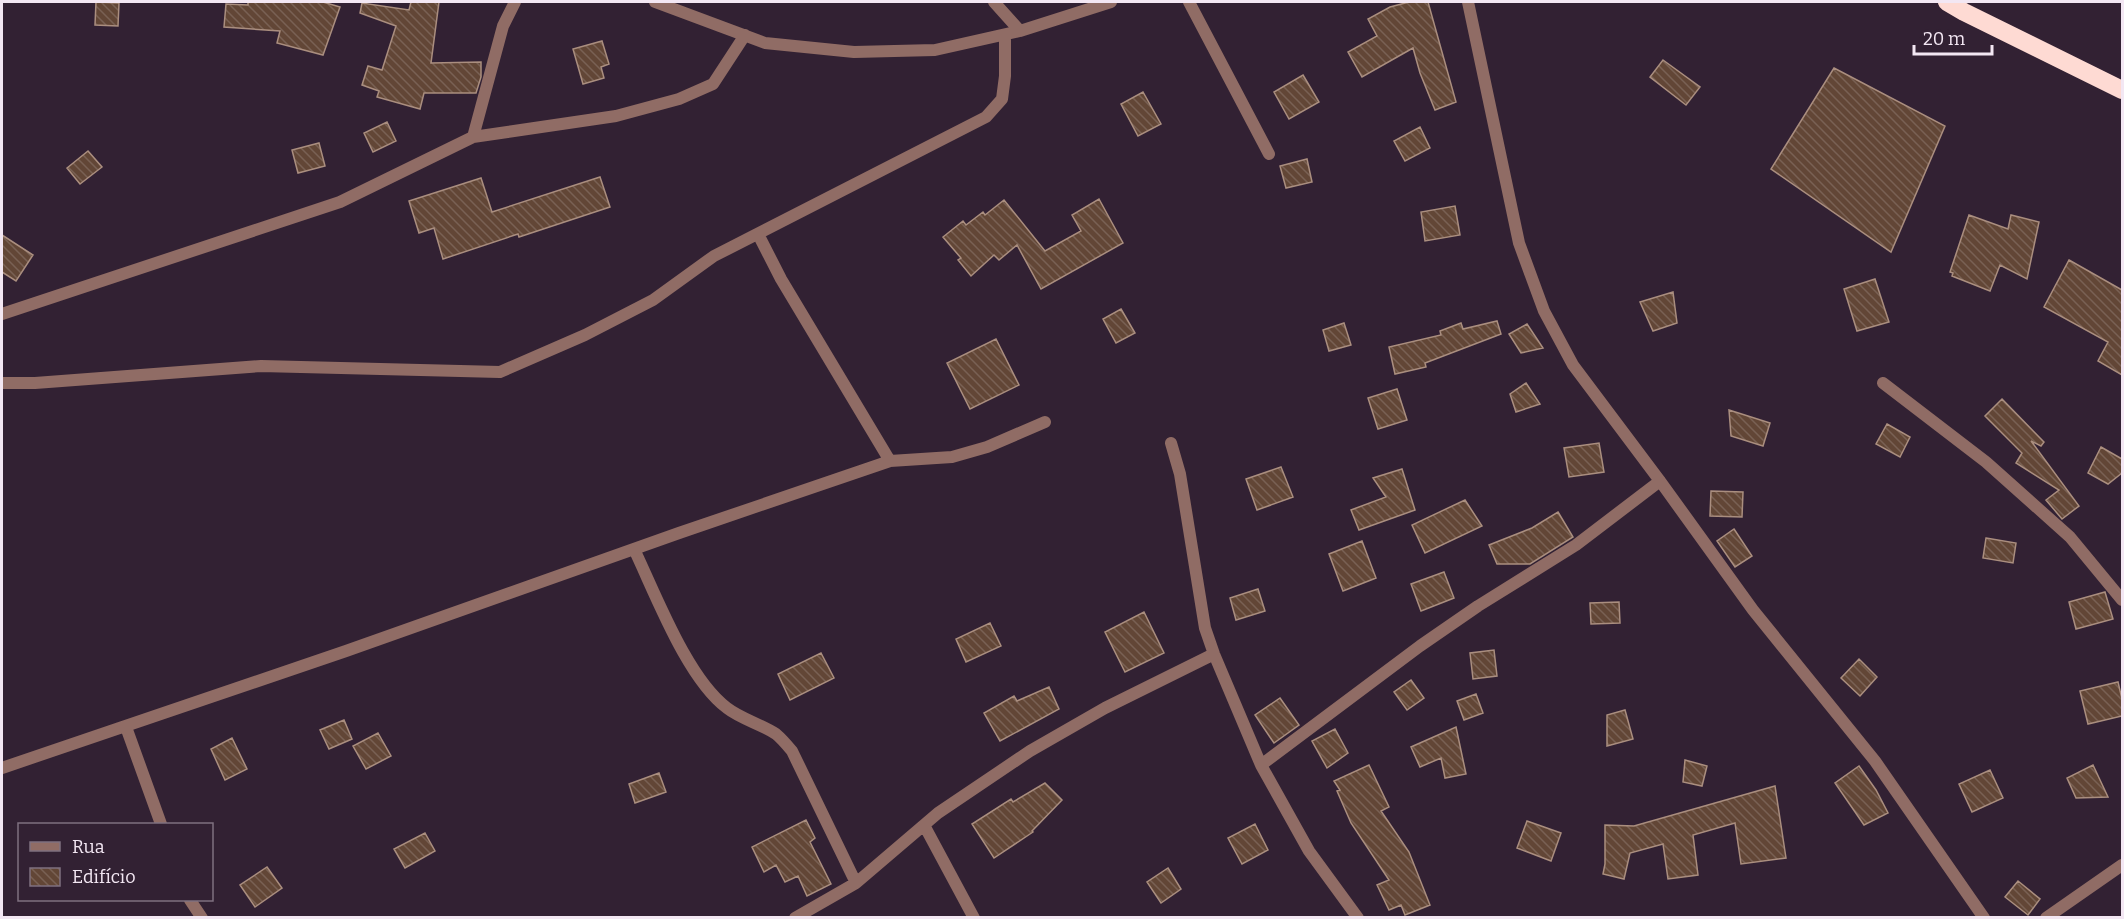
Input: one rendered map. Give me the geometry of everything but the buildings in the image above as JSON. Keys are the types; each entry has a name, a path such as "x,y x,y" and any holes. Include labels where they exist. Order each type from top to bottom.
{"highway":[{"path":"1947,2 2122,90"}],"street":[{"path":"473,137 503,26 515,2"},
{"path":"654,2 765,43 854,52 935,50 1020,32 1111,2"},
{"path":"994,2 1020,32"},
{"path":"1189,2 1269,154"},
{"path":"1468,2 1519,243 1544,311 1573,365 1753,610 1875,761 1984,918"},
{"path":"2,314 340,202 473,137 616,116 679,99 712,84 745,35"},
{"path":"2,383 47,382 261,366 500,372 585,335 653,300 714,256 986,117 1002,99 1005,76 1005,35"},
{"path":"758,234 781,279 890,461"},
{"path":"1883,383 1986,462 2070,537 2122,600"},
{"path":"2,768 368,644 890,461 952,457 987,447 1045,422"},
{"path":"1171,442 1180,474 1205,628 1214,654 1261,765 1309,851 1358,918"},
{"path":"1261,765 1420,646 1576,544 1660,481"},
{"path":"634,549 694,672 727,708 777,735 792,751 856,883"},
{"path":"795,918 856,883 938,813 1030,751 1105,708 1214,654"},
{"path":"126,727 160,823"},
{"path":"924,825 974,918"},
{"path":"2046,918 2122,865"},
{"path":"191,901 202,918"}]}
